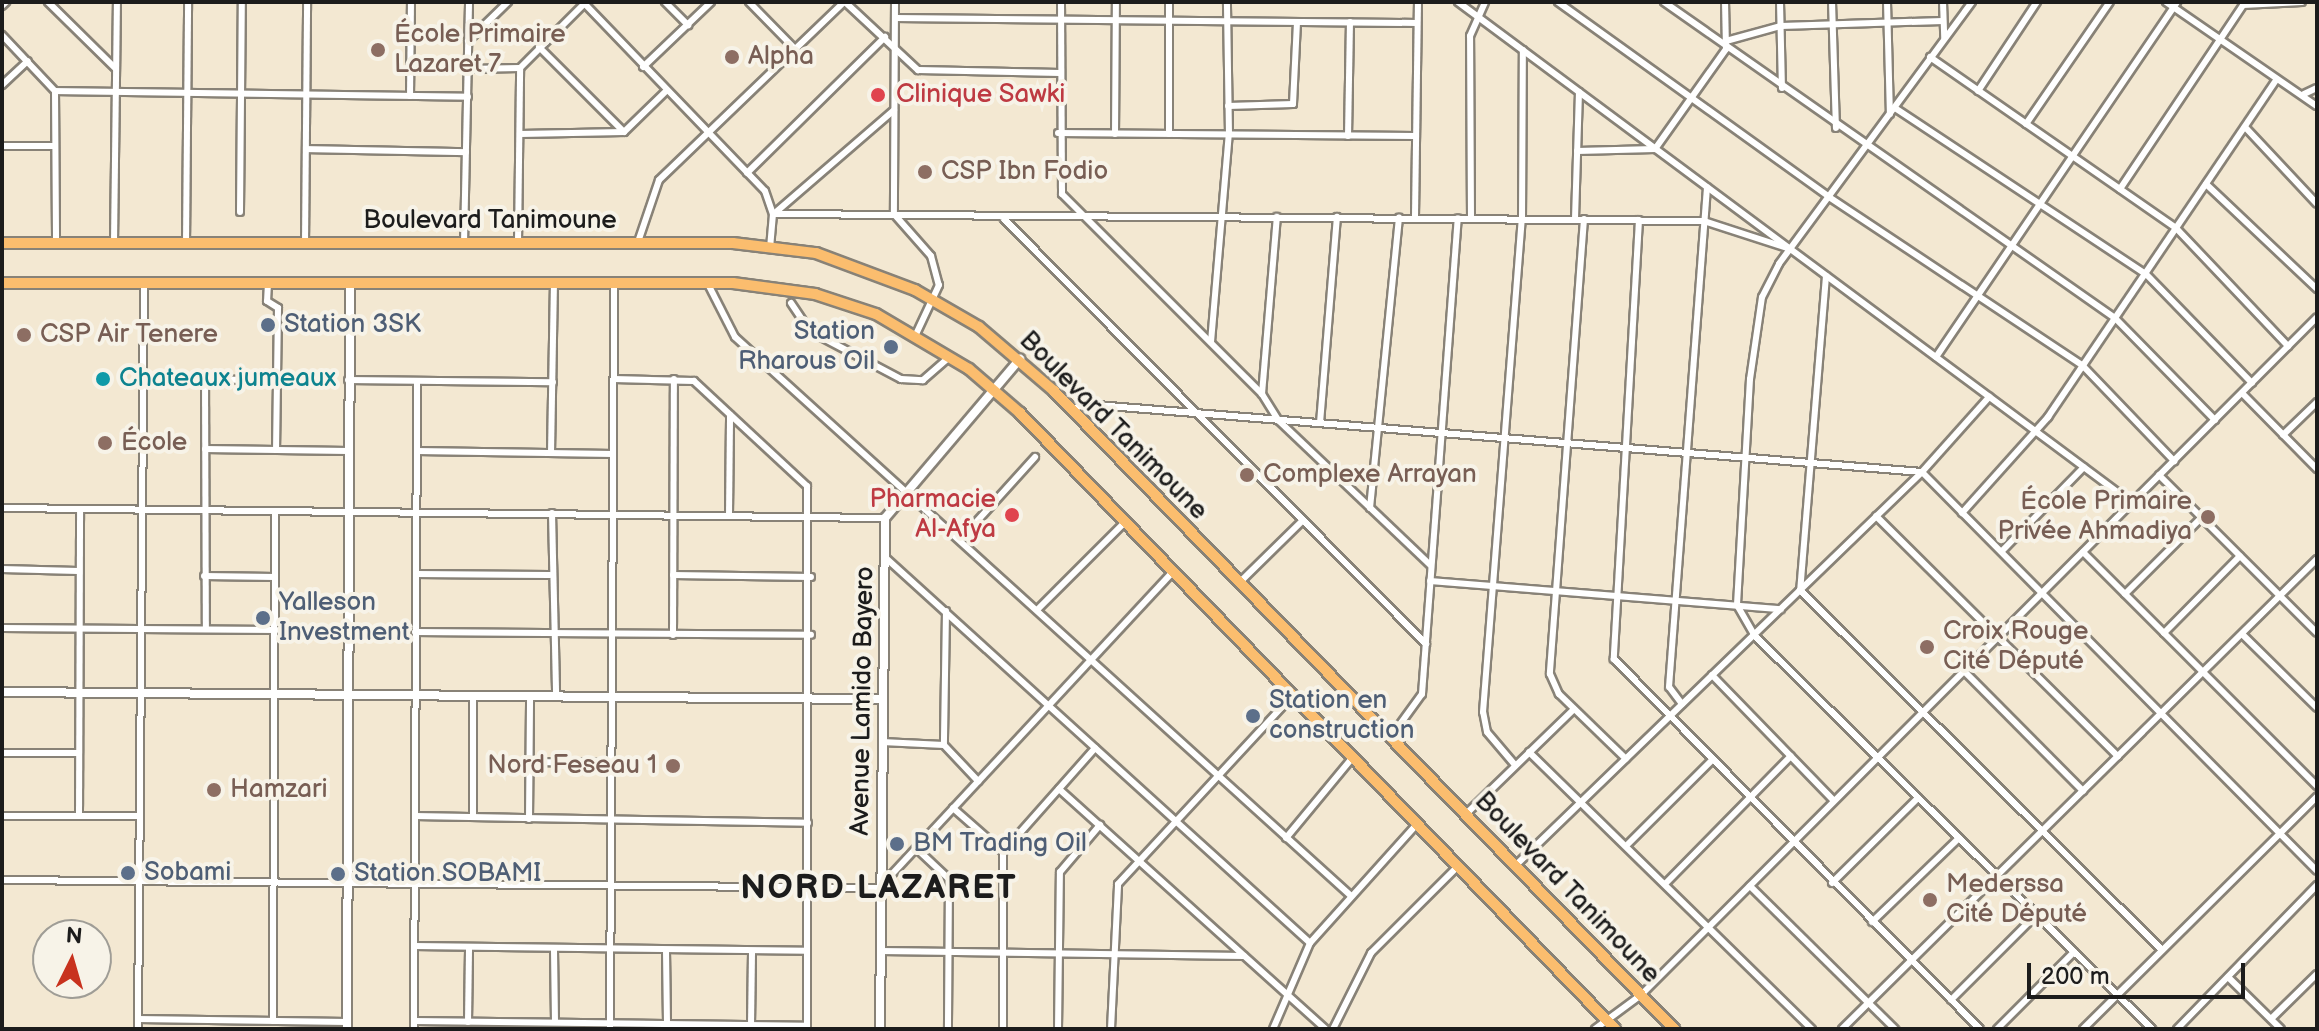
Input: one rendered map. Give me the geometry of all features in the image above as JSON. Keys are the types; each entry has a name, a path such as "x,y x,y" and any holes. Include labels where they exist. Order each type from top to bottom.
{"main road":[{"name":"Boulevard Tanimoune","path":"2,243 770,241 845,262 935,301 1020,359 1072,410 1674,1029"},
{"path":"2,283 708,283 815,294 916,334 994,389 1294,694 1611,1025"}],"street":[{"path":"2,6 6,2"},
{"path":"48,2 116,69"},
{"path":"114,243 117,2"},
{"path":"186,243 188,2"},
{"path":"240,212 242,2"},
{"path":"305,243 307,2"},
{"path":"410,96 411,2"},
{"path":"464,243 469,2"},
{"path":"468,41 508,2"},
{"path":"665,2 688,25"},
{"path":"643,67 711,2"},
{"path":"749,2 794,48"},
{"path":"638,242 659,180 844,2 885,37 895,41 926,73 1060,73"},
{"path":"895,2 894,214 931,256 939,285 935,301 916,334"},
{"path":"1061,2 1058,133 1062,194 1262,394 1278,420 1430,565"},
{"path":"1115,134 1116,2"},
{"path":"1169,2 1169,134"},
{"path":"1211,342 1229,134 1227,2"},
{"path":"1415,216 1418,2"},
{"path":"1458,2 2132,503"},
{"path":"1471,217 1475,15 1485,2"},
{"path":"1558,2 1690,101 1829,197 1980,293 2083,366 2174,461"},
{"path":"1664,2 1864,148 2115,318 2215,420"},
{"path":"1655,149 1726,45 1725,2"},
{"path":"1780,2 1782,88"},
{"path":"1832,2 1836,128"},
{"path":"1887,2 1890,115"},
{"path":"1943,2 1944,39"},
{"path":"1972,2 1790,249 1757,317 1737,605 1754,635 2152,1029"},
{"path":"1978,91 2037,2"},
{"path":"2026,124 2110,2"},
{"path":"2166,2 2176,5 2317,106"},
{"path":"2120,189 2242,3 2302,2"},
{"path":"518,243 520,68 584,3 747,173 773,214 770,241"},
{"path":"1936,357 2176,5"},
{"path":"895,18 1417,23"},
{"path":"1726,45 1781,26 1943,21"},
{"path":"1228,106 1293,104 1297,22"},
{"path":"1348,136 1350,22"},
{"path":"2,35 55,91 56,243"},
{"path":"747,173 885,37"},
{"path":"539,47 624,132"},
{"path":"1515,765 1484,722 1522,219 1523,50"},
{"path":"1930,57 2176,228 2288,346"},
{"path":"2,85 28,61"},
{"path":"468,69 520,68"},
{"path":"1962,513 2036,432 2277,79"},
{"path":"2304,94 2317,88"},
{"path":"55,91 468,97"},
{"path":"520,134 624,132 666,91"},
{"path":"1575,219 1579,92"},
{"path":"1895,108 2146,274 2252,383"},
{"path":"773,214 895,110"},
{"path":"2245,127 2317,204"},
{"path":"1058,133 1415,136"},
{"path":"2,146 55,146"},
{"path":"306,149 466,152"},
{"path":"1577,151 1655,149"},
{"path":"2206,184 2317,289"},
{"path":"1682,704 1669,687 1707,187"},
{"path":"773,214 894,214 1004,219 1415,216 1704,221 1790,249"},
{"path":"1262,394 1277,217"},
{"path":"1320,423 1337,217"},
{"path":"1370,508 1382,428 1399,217"},
{"path":"1389,739 1420,701 1444,433 1458,218"},
{"path":"1004,219 1426,644"},
{"path":"1584,219 1550,674 1574,709 1626,759"},
{"path":"1639,220 1615,596 1614,659 1792,843 1980,1029"},
{"path":"1826,276 1808,463 1800,590 2162,950"},
{"path":"610,1026 614,282"},
{"path":"138,1029 144,283"},
{"path":"268,283 267,301 278,308 276,450"},
{"path":"138,1019 273,1021 347,1026 350,283"},
{"path":"551,453 554,283"},
{"path":"708,283 735,337 1351,896"},
{"path":"791,303 810,331 901,379 923,380 950,356"},
{"path":"1595,1029 1611,1025 2317,317"},
{"path":"2,508 885,518 1020,359"},
{"path":"144,377 276,381"},
{"path":"205,379 206,629"},
{"path":"417,381 414,1025 555,1022 610,1026 667,1023 807,1027 812,516 801,476 694,381 614,379"},
{"path":"673,635 674,379"},
{"path":"348,380 553,382"},
{"path":"2242,393 2317,469"},
{"path":"1515,866 1922,472 1989,397"},
{"path":"2283,435 2317,402"},
{"path":"1072,410 1084,404 1922,472 2317,871"},
{"path":"729,515 730,414"},
{"path":"205,449 348,451"},
{"path":"417,451 613,454"},
{"path":"960,540 1035,457"},
{"path":"2002,551 2084,467"},
{"path":"2159,475 2317,633"},
{"path":"79,816 77,629 80,509"},
{"path":"273,1021 275,511"},
{"path":"552,513 551,634 556,696"},
{"path":"1876,516 2118,756"},
{"name":"Avenue Lamido Bayero","path":"880,1029 879,888 887,559 885,518"},
{"path":"2125,594 2201,518"},
{"path":"1239,583 1303,520"},
{"path":"1037,610 1125,521"},
{"path":"2083,552 2317,786"},
{"path":"2164,633 2240,556"},
{"path":"887,559 1310,943"},
{"path":"1842,1029 2317,559"},
{"path":"2,569 78,571"},
{"path":"2,880 879,888 1174,571"},
{"path":"416,574 550,575"},
{"path":"673,575 811,577"},
{"path":"204,576 275,577"},
{"path":"1430,581 1781,609"},
{"path":"944,745 946,611"},
{"path":"2,628 276,630"},
{"path":"415,632 811,635"},
{"path":"2242,634 2317,708"},
{"path":"1964,671 2083,791"},
{"path":"1712,675 1834,801"},
{"path":"2,692 882,699"},
{"path":"1111,1029 1113,895 1294,694"},
{"path":"473,696 473,816"},
{"path":"529,819 530,696"},
{"path":"1465,815 1574,709"},
{"path":"882,742 944,745 978,781"},
{"path":"1004,1029 1003,852 1095,748"},
{"path":"1529,752 1628,844 1812,1029"},
{"path":"2,753 78,753"},
{"path":"1666,883 1791,756"},
{"path":"1286,838 1353,757"},
{"path":"1628,844 1711,761"},
{"path":"530,762 612,763"},
{"path":"1059,789 1142,860 1326,1029"},
{"path":"2083,1029 2317,797"},
{"path":"1832,883 1918,798"},
{"path":"953,808 1003,852"},
{"path":"2,816 140,816"},
{"path":"415,816 808,823"},
{"path":"1273,1029 1310,943 1417,824"},
{"path":"1058,1029 1060,872 1100,825"},
{"path":"1872,922 1959,838"},
{"path":"917,849 949,879 948,1029"},
{"path":"1333,1029 1371,953 1458,866"},
{"path":"2177,1029 2317,885"},
{"path":"1750,886 1895,1029"},
{"path":"1951,1000 2037,914"},
{"path":"414,946 610,951 807,951"},
{"path":"468,1022 469,949"},
{"path":"554,950 555,1022"},
{"path":"666,951 667,1023"},
{"path":"751,1025 752,951"},
{"path":"880,951 1113,957 1244,956"},
{"path":"1997,1029 2074,952"},
{"path":"2271,1019 2317,974"},
{"path":"2228,977 2281,1029"}],"place":[{"name":"École Primaire Lazaret 7","path":"378,50"},
{"name":"Alpha","path":"732,57"},
{"name":"Clinique Sawki","path":"878,95"},
{"name":"CSP Ibn Fodio","path":"925,172"},
{"name":"Station 3SK","path":"268,325"},
{"name":"CSP Air Tenere","path":"24,335"},
{"name":"Station Rharous Oil","path":"891,347"},
{"name":"Chateaux jumeaux","path":"103,379"},
{"name":"École","path":"105,443"},
{"name":"Complexe Arrayan","path":"1247,475"},
{"name":"Pharmacie Al-Afya","path":"1012,515"},
{"name":"École Primaire Privée Ahmadiya","path":"2208,517"},
{"name":"Yalleson Investment","path":"263,618"},
{"name":"Croix Rouge Cité Député","path":"1927,647"},
{"name":"Station en construction","path":"1253,716"},
{"name":"Nord Feseau 1","path":"673,766"},
{"name":"Hamzari","path":"214,790"},
{"name":"BM Trading Oil","path":"897,844"},
{"name":"Sobami","path":"128,873"},
{"name":"Station SOBAMI","path":"338,874"},
{"name":"Mederssa Cité Député","path":"1930,900"}],"district":[{"name":"NORD LAZARET","path":"879,888"}]}
